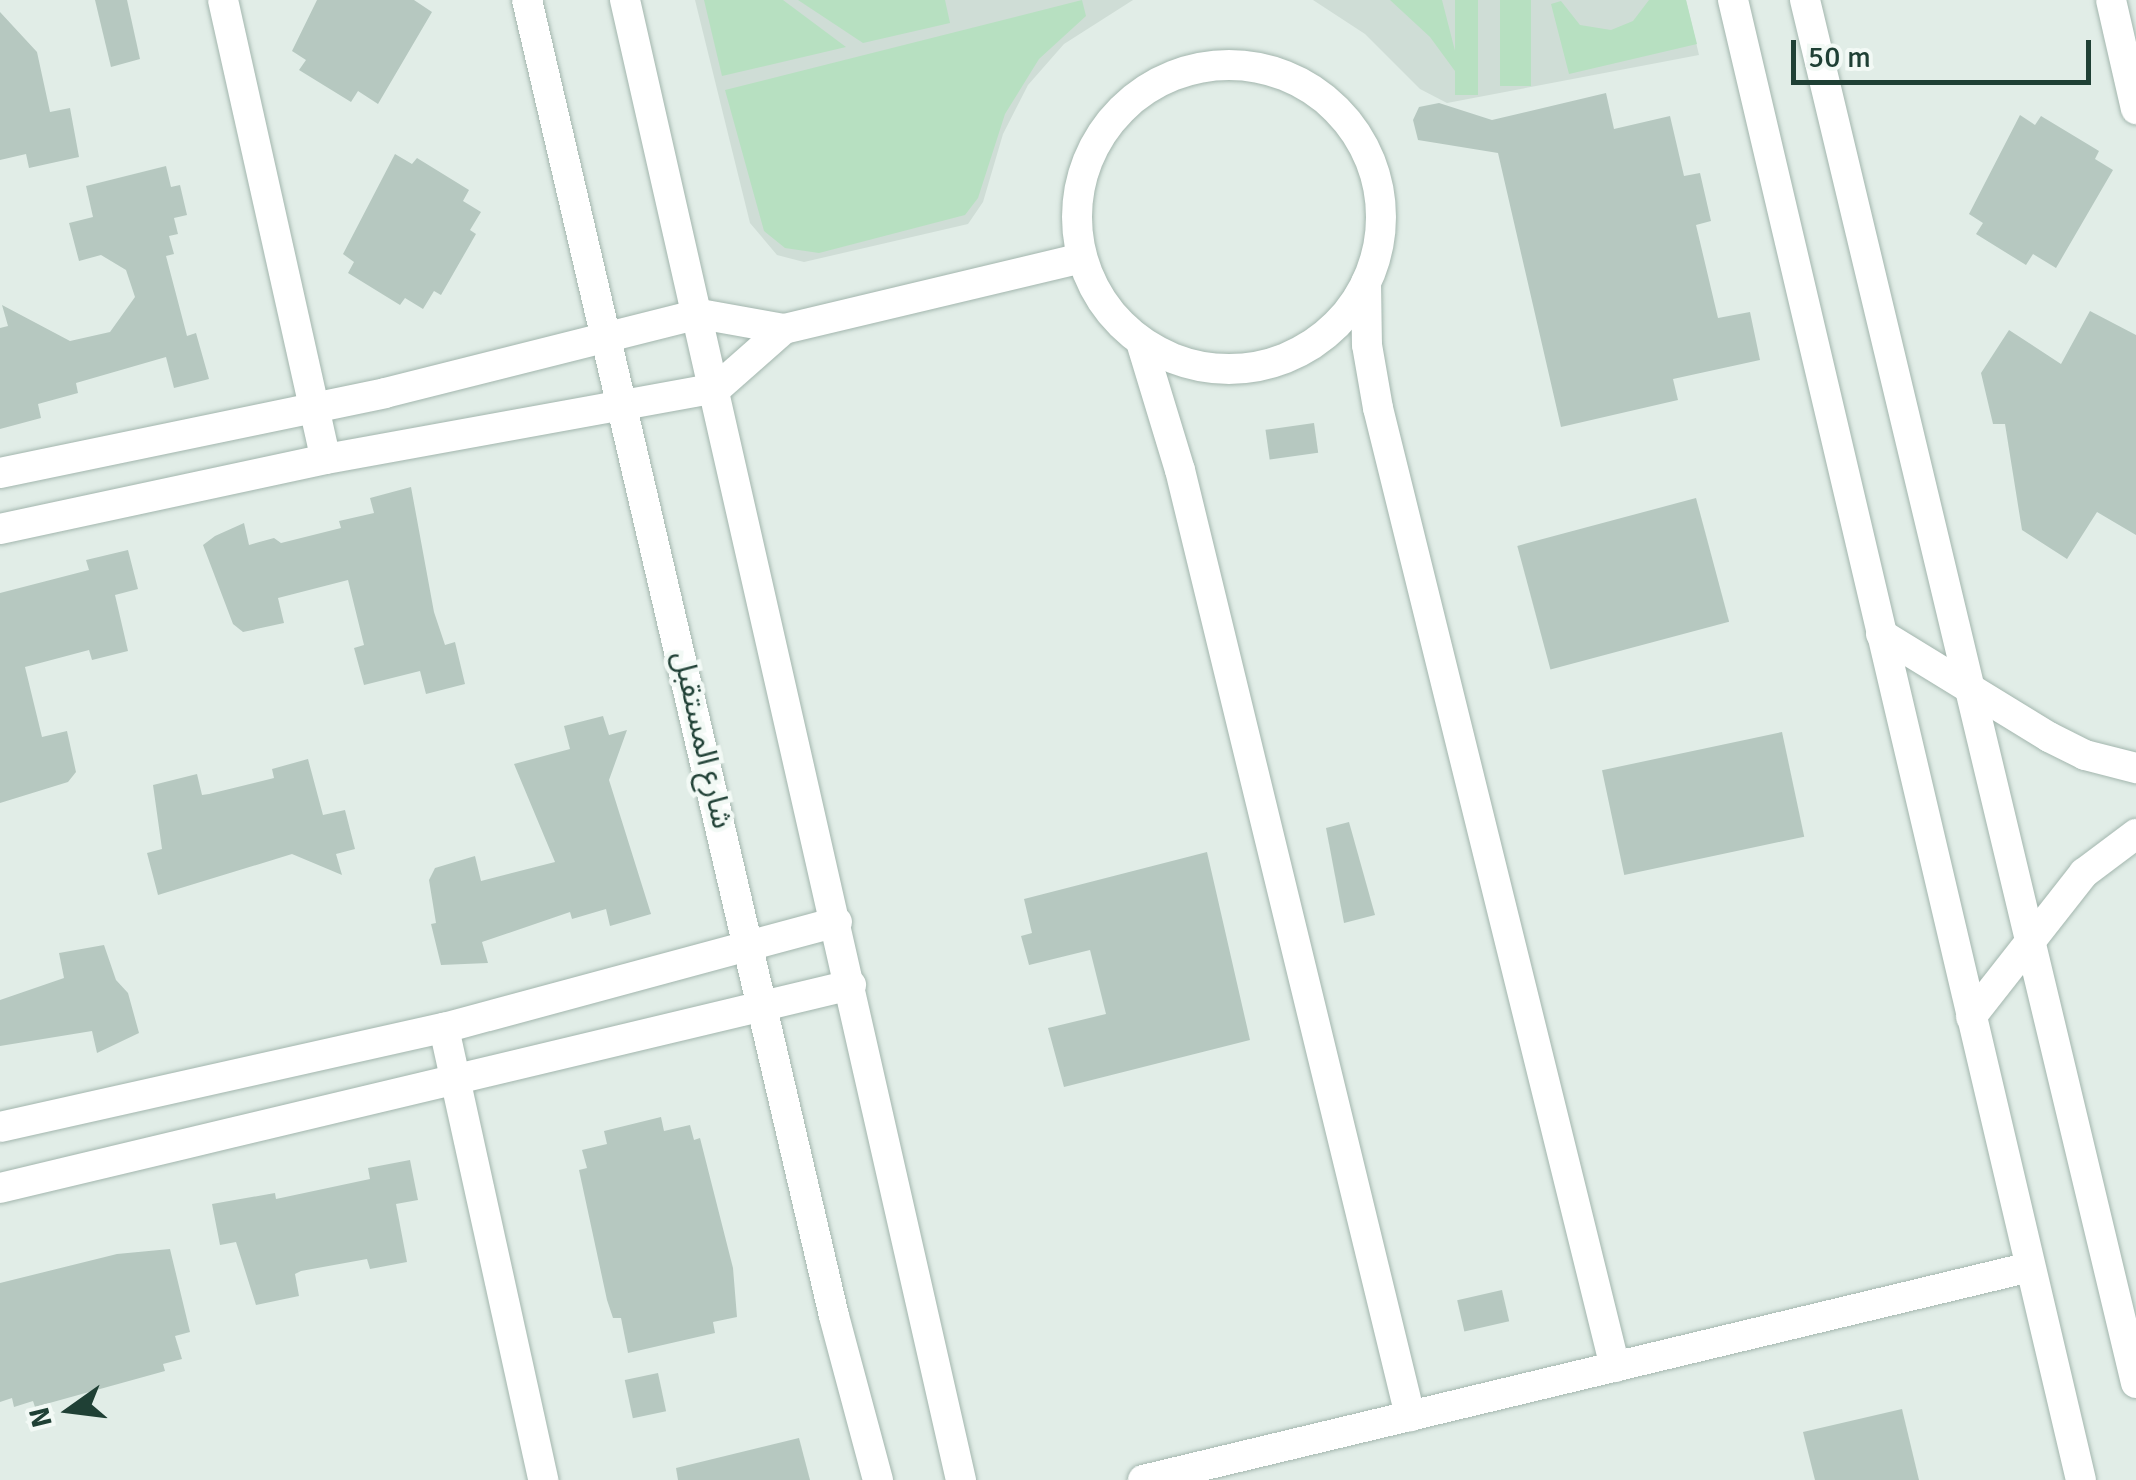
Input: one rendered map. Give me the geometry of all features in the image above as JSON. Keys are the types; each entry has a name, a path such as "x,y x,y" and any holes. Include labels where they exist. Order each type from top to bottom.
{"street":[{"path":"222,0 326,459"},
{"name":"شارع المستقبل","path":"527,0 878,1480"},
{"path":"625,0 717,388 961,1480"},
{"path":"1733,0 2081,1480"},
{"path":"1805,0 2136,1383"},
{"path":"2110,0 2136,110"},
{"path":"1366,283 1318,341 1285,360 1211,369 1141,342 1104,305 1082,258 1077,229 1083,171 1111,120 1155,83 1185,71 1236,65 1288,77 1352,128 1380,203 1366,283 1365,329 1378,408 1615,1366"},
{"path":"0,473 316,408 700,314 784,329 1082,258"},
{"path":"0,529 326,459 717,388 784,329"},
{"path":"1141,342 1180,470 1410,1416"},
{"path":"1882,634 2073,749 2136,768"},
{"path":"1971,1017 2030,936 2084,873 2136,834"},
{"path":"0,1126 444,1028 837,922"},
{"path":"0,1188 851,985"},
{"path":"444,1028 543,1480"},
{"path":"1143,1480 2030,1267"}],"shaded area":[{"path":"695,0 1133,0 1064,44 1028,85 1003,134 983,202 968,224 804,262 777,255 750,223"},
{"path":"1313,0 1686,0 1699,55 1447,103 1420,89 1365,34"}],"green space":[{"path":"704,0 783,0 846,47 722,76"},
{"path":"798,0 945,0 950,23 863,43"},
{"path":"1082,0 1086,16 1039,59 1005,114 978,198 965,215 819,253 785,248 764,231 725,90"},
{"path":"1390,0 1442,0 1463,82 1430,37"},
{"path":"1455,0 1478,0 1478,95 1455,95"},
{"path":"1500,0 1531,0 1531,86 1500,86"},
{"path":"1649,0 1686,0 1697,44 1569,74 1551,4 1561,1 1580,25 1611,30 1633,21"}],"building":[{"path":"95,0 127,0 140,59 111,67"},
{"path":"317,0 414,0 432,12 378,104 358,91 351,102 299,70 306,60 292,51"},
{"path":"0,12 37,52 50,112 70,108 79,157 29,168 26,154 0,160"},
{"path":"1606,93 1614,129 1670,116 1684,176 1700,173 1711,221 1696,225 1718,318 1750,312 1760,360 1673,379 1678,400 1561,427 1498,153 1418,140 1413,120 1419,107 1439,103 1492,120"},
{"path":"2020,115 2035,125 2041,116 2099,151 2095,159 2113,170 2056,268 2033,254 2026,265 1976,234 1983,223 1969,214"},
{"path":"395,154 412,164 417,158 469,190 463,201 481,212 470,230 476,234 441,295 434,291 423,309 405,298 400,305 348,273 354,262 343,254"},
{"path":"166,166 171,187 180,185 187,215 174,218 178,234 169,236 174,254 166,256 187,336 196,333 209,379 174,388 166,357 76,383 78,393 38,404 41,418 0,429 0,328 8,326 2,305 70,341 110,332 135,297 126,270 101,255 79,261 69,223 93,217 86,186"},
{"path":"2090,311 2136,335 2136,535 2097,512 2067,559 2022,530 2005,424 1993,424 1981,373 2009,330 2061,364"},
{"path":"1314,423 1318,453 1270,460 1265,430"},
{"path":"411,487 434,612 445,645 455,642 465,684 426,694 420,671 364,685 354,648 364,645 348,580 278,598 284,623 243,632 233,624 203,545 244,523 249,545 274,538 281,543 341,528 339,521 374,513 370,498"},
{"path":"1696,498 1729,622 1550,670 1517,546"},
{"path":"128,550 138,589 115,595 128,651 92,660 89,650 25,667 42,737 67,731 76,772 68,782 0,803 0,593 89,570 86,560"},
{"path":"603,716 609,735 627,730 609,780 651,914 610,926 606,909 572,919 570,912 482,942 488,963 441,965 431,924 436,923 429,880 435,868 475,856 481,881 555,862 514,764 570,749 564,726"},
{"path":"1782,732 1804,837 1624,875 1602,770"},
{"path":"308,759 323,815 345,810 355,849 336,854 342,875 292,854 158,895 147,853 162,849 153,785 197,774 202,795 209,794 274,778 272,769"},
{"path":"1349,822 1375,915 1344,923 1326,828"},
{"path":"1207,852 1250,1040 1064,1087 1048,1028 1106,1014 1090,950 1029,965 1021,936 1032,933 1024,899"},
{"path":"104,945 116,980 128,993 139,1033 97,1053 92,1031 0,1046 0,1000 64,978 59,953"},
{"path":"661,1117 664,1131 690,1125 694,1140 700,1138 733,1268 737,1317 713,1322 715,1333 628,1353 621,1318 613,1318 607,1300 579,1170 587,1168 582,1150 607,1144 604,1131"},
{"path":"410,1160 418,1200 396,1204 407,1262 370,1269 367,1259 301,1271 295,1274 299,1296 256,1305 236,1242 220,1245 212,1204 275,1193 276,1199 370,1179 368,1168"},
{"path":"170,1249 190,1332 175,1336 182,1359 163,1364 165,1371 35,1407 33,1401 14,1407 12,1398 0,1402 0,1283 117,1254"},
{"path":"1502,1290 1509,1321 1464,1332 1457,1300"},
{"path":"658,1373 666,1411 633,1418 625,1380"},
{"path":"1902,1409 1919,1480 1815,1480 1803,1432"},
{"path":"799,1438 810,1480 678,1480 676,1468"}]}
